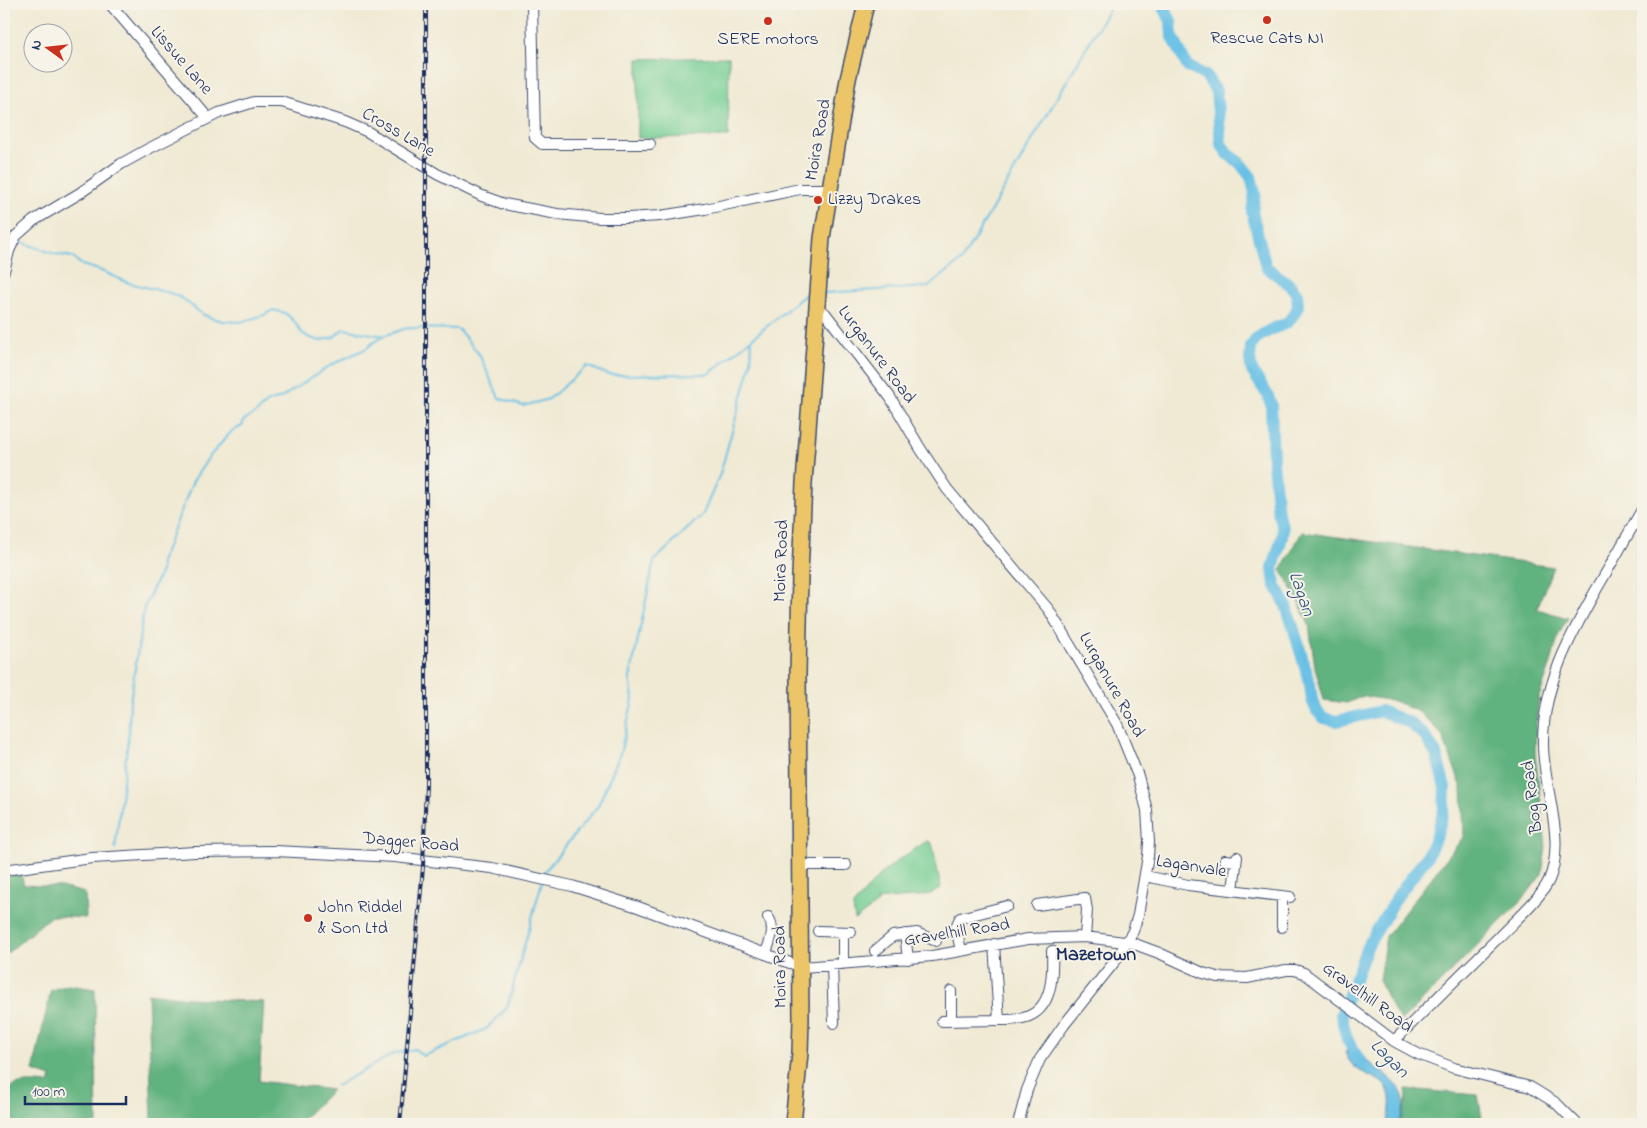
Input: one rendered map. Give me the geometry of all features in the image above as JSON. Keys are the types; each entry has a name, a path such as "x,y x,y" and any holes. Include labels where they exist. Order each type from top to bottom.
{"highway":[{"name":"Moira Road","path":"793,1124 800,1053 798,665 800,575 817,299 822,238 829,189 848,80 866,4"}],"street":[{"name":"Lissue Lane","path":"110,4 208,118"},
{"path":"532,4 535,138 542,144 650,144"},
{"name":"Cross Lane","path":"4,271 14,239 33,221 80,193 121,164 208,118 232,108 254,102 274,101 288,104 356,126 448,180 488,199 513,206 577,216 628,218 660,216 705,209 800,189 829,189"},
{"name":"Lurganure Road","path":"817,299 880,382 932,468 947,489 1041,599 1103,698 1117,724 1129,751 1144,796 1149,825 1149,842 1138,915 1128,942 1040,1059 1027,1090 1018,1124"},
{"name":"Bog Road","path":"1394,1041 1521,914 1548,882 1553,867 1555,850 1554,824 1543,743 1546,707 1555,673 1573,632 1643,508"},
{"name":"Dagger Road","path":"4,870 122,856 196,852 275,851 395,857 476,866 549,880 638,907 800,966"},
{"name":"Laganvale","path":"1233,859 1233,890"},
{"path":"799,865 846,865"},
{"name":"Laganvale","path":"1145,876 1188,885 1286,897 1282,927"},
{"path":"1037,905 1085,898 1087,910 1085,937"},
{"path":"961,951 956,927 960,918 1007,906"},
{"path":"766,954 772,939 771,921 768,917"},
{"path":"818,931 847,932 843,964"},
{"path":"875,951 893,936 905,934 917,933 936,941"},
{"path":"905,934 908,958"},
{"name":"Gravelhill Road","path":"800,966 908,958 1043,937 1085,937 1128,942 1159,952 1190,968 1216,977 1247,978 1295,970 1312,977 1333,996 1394,1041 1418,1054 1454,1068 1530,1087 1556,1102 1577,1124"},
{"path":"994,944 999,1020"},
{"path":"950,991 947,1021 1022,1019 1039,1008 1051,986 1053,978 1052,950"},
{"path":"832,965 837,1018"}],"green space":[{"path":"729,57 728,137 638,138 638,59"},
{"path":"1302,532 1553,567 1537,609 1568,618 1559,634 1539,697 1536,723 1535,753 1546,847 1542,874 1524,898 1402,1021 1393,1010 1379,980 1386,936 1464,836 1462,788 1442,735 1419,712 1394,701 1363,696 1347,703 1324,700 1315,667 1309,625 1294,592 1281,570"},
{"path":"927,841 932,843 941,888 921,896 876,900 879,902 855,920 853,906 879,876 898,860"},
{"path":"21,873 24,885 61,887 85,893 86,918 51,916 4,956 4,876"},
{"path":"69,985 95,989 97,1124 4,1124 4,1092 20,1084 49,1084 51,1077 33,1071 51,990"},
{"path":"148,993 188,998 264,1002 259,1081 332,1090 306,1116 294,1124 152,1124"},
{"path":"1406,1089 1478,1095 1483,1124 1400,1124 1407,1097"}],"water":[{"path":"1356,1047 1364,1057 1399,1088 1403,1097 1403,1109 1398,1124 1387,1124 1390,1105 1389,1092 1384,1084 1359,1070 1351,1063 1345,1052"}],"waterway":[{"path":"823,293 928,287 962,260 1112,4"},
{"name":"Lagan","path":"1162,4 1171,21 1172,35 1187,66 1206,76 1216,91 1221,144 1228,154 1240,163 1251,177 1255,193 1252,212 1266,267 1289,284 1297,294 1298,306 1295,313 1287,323 1257,338 1251,346 1250,359 1252,371 1267,394 1271,404 1273,461 1278,514 1283,528 1273,568 1275,584 1285,603 1292,623 1310,684 1312,700 1317,711 1324,718 1337,721 1381,711 1410,723 1425,736 1436,754 1445,787 1444,810 1437,834 1427,857 1398,895 1367,947 1341,1015 1347,1039 1360,1062"},
{"path":"4,232 11,238"},
{"path":"18,241 55,254 72,257 82,265 129,283 170,293 183,299 202,314 211,318 241,322 264,315 273,310 285,313 294,321 301,332 308,337 320,341 334,337 343,329 384,336"},
{"path":"115,849 129,730 130,702 144,608 161,571 161,562 193,481 209,457 231,432 242,426 244,420 256,413 268,402 281,398 331,365 367,348 386,335 407,328 458,329 479,354 499,398 523,406 549,399 587,366 609,375 709,374 806,294 811,293"},
{"path":"544,875 545,871 598,806 620,754 633,699 630,678 654,561 703,514 720,474 751,364 752,339"},
{"path":"336,1086 393,1054 415,1049 423,1056 486,1029 507,1008 542,882"}],"railway":[{"path":"400,1124 423,867 426,784 426,4"}],"place":[{"name":"Rescue Cats NI","path":"1267,20"},
{"name":"SERE motors","path":"768,21"},
{"name":"Lizzy Drakes","path":"818,200"},
{"name":"John Riddel & Son Ltd","path":"308,918"}],"district":[{"name":"Mazetown","path":"1096,955"}]}
